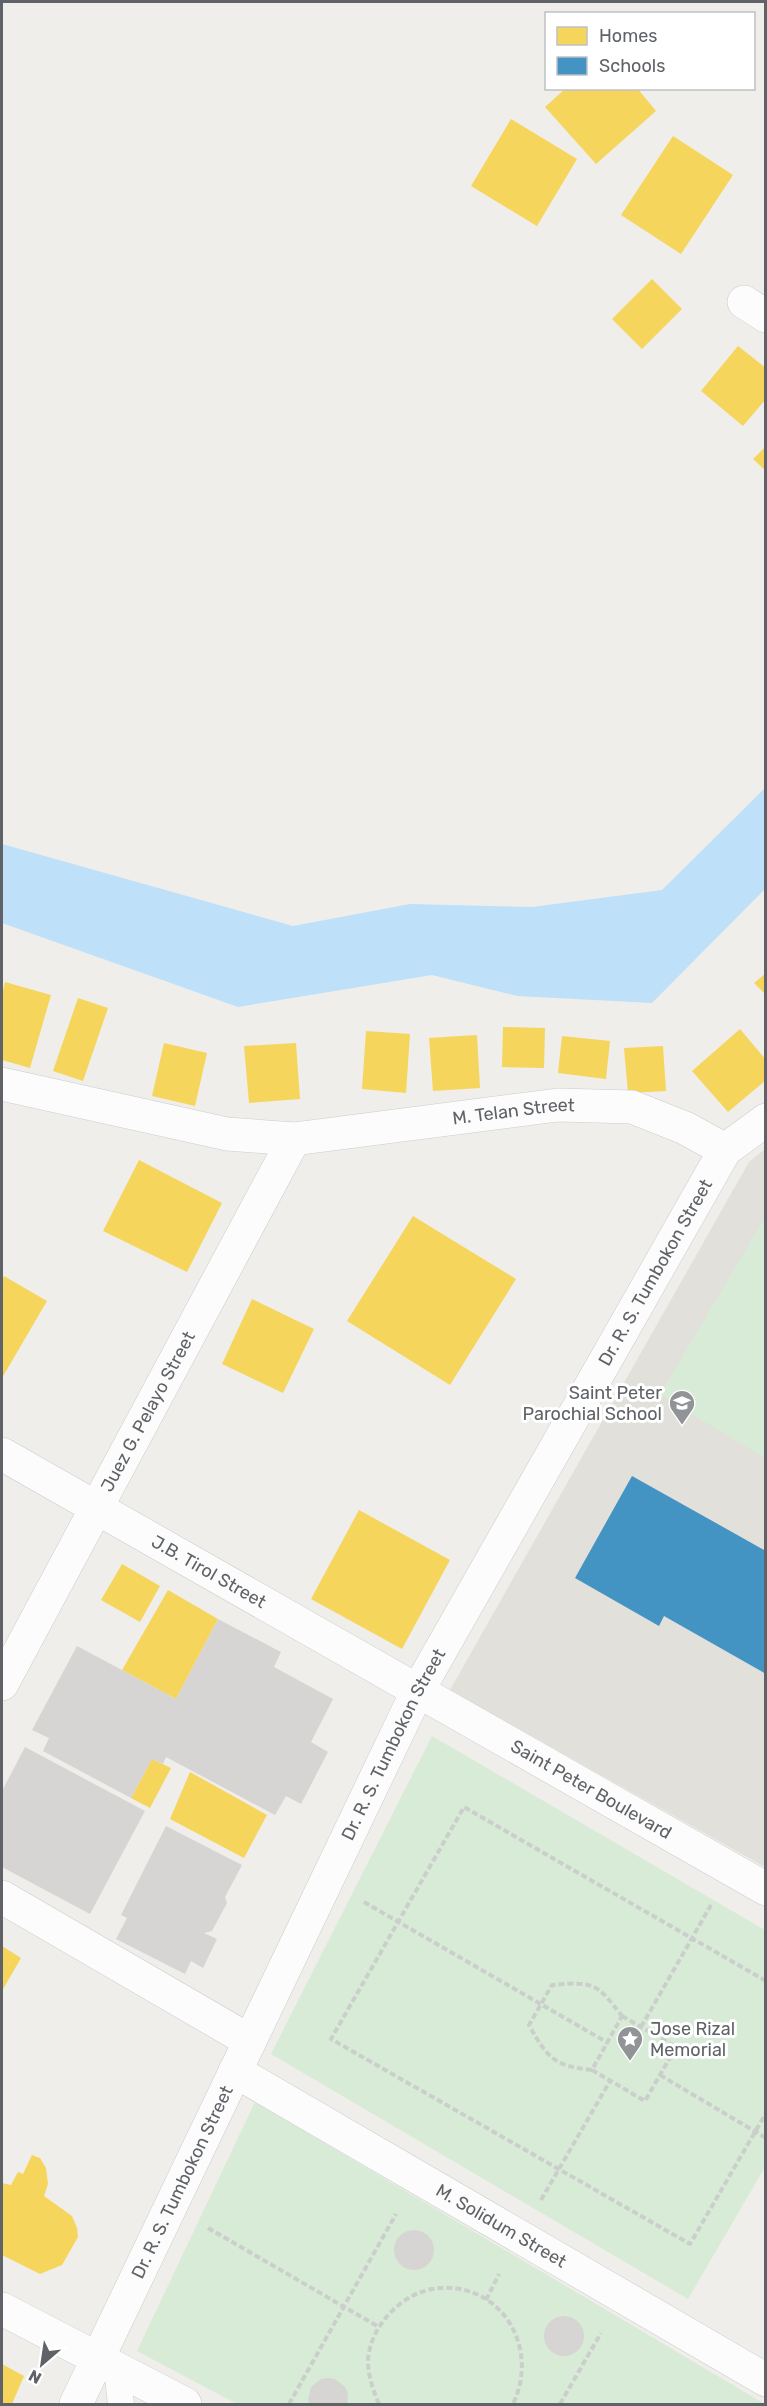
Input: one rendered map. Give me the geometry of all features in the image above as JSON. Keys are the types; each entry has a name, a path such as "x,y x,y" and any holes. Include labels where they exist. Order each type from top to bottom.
{"street":[{"name":"M. Telan Street","path":"2,1084 227,1134 294,1139 558,1105 632,1107 685,1128 725,1150"},
{"name":"Dr. R. S. Tumbokon Street","path":"76,2404 107,2364 170,2207 417,1692 725,1150 765,1120"},
{"name":"Juez G. Pelayo Street","path":"2,1684 294,1139"},
{"name":"J.B. Tirol Street","path":"2,1454 417,1692"},
{"name":"Saint Peter Boulevard","path":"417,1692 765,1889"},
{"path":"2,1897 250,2041"},
{"name":"M. Solidum Street","path":"235,2071 765,2380"},
{"path":"2,2309 185,2404"}],"lane":[{"path":"107,2364 121,2404"}],"path":[{"path":"765,1981 464,1807 331,2039 690,2244 765,2113"},
{"path":"641,2027 732,1870"},
{"path":"327,1880 608,2043"},
{"path":"577,1983 591,1985 604,1992 622,2016 676,2047 645,2101 591,2070 567,2067 545,2053 529,2025 540,2004 552,1985 577,1983"},
{"path":"591,2070 622,2016"},
{"path":"660,2075 765,2138"},
{"path":"520,2237 610,2081"},
{"path":"289,2404 402,2204"},
{"path":"170,2207 379,2327"},
{"path":"379,2404 370,2383 368,2358 379,2327 388,2314 408,2298 432,2289 458,2290 483,2298 503,2314 518,2336 524,2361 521,2387 515,2404"},
{"path":"560,2404 602,2332"}],"shaded area":[{"name":"Saint Peter Parochial School","path":"765,1149 765,1867 450,1690 749,1162"}],"green space":[{"path":"765,1217 765,1458 660,1395"},
{"path":"432,1736 765,1930 765,2167 688,2299 271,2054"},
{"path":"255,2102 765,2404 237,2404 137,2351"}],"water":[{"path":"765,788 765,889 652,1003 517,996 432,975 238,1007 2,923 2,844 293,926 410,904 532,907 662,890"}],"building: Homes":[{"path":"564,90 639,90 656,111 596,164 545,107"},
{"path":"511,119 577,159 537,226 471,186"},
{"path":"673,136 733,175 681,254 621,215"},
{"path":"652,279 682,309 642,349 612,319"},
{"path":"738,346 766,368 766,399 743,426 701,391"},
{"path":"766,446 766,471 753,459"},
{"path":"766,973 766,995 754,983"},
{"path":"5,982 51,995 30,1068 2,1060 2,995"},
{"path":"78,998 108,1008 83,1081 53,1071"},
{"path":"503,1027 545,1028 544,1068 502,1067"},
{"path":"740,1029 766,1060 766,1080 728,1112 692,1071"},
{"path":"366,1031 410,1034 406,1093 362,1089"},
{"path":"477,1035 480,1088 433,1091 429,1038"},
{"path":"562,1036 610,1041 606,1079 558,1073"},
{"path":"164,1043 207,1053 195,1106 152,1096"},
{"path":"296,1043 300,1099 249,1103 244,1046"},
{"path":"663,1046 666,1091 628,1093 624,1048"},
{"path":"139,1160 222,1203 187,1272 103,1231"},
{"path":"413,1216 516,1279 450,1385 347,1321"},
{"path":"4,1276 47,1301 2,1378 2,1280"},
{"path":"252,1299 314,1329 283,1393 222,1364"},
{"path":"359,1510 450,1560 402,1649 311,1599"},
{"path":"122,1564 160,1586 140,1622 101,1600"},
{"path":"168,1590 218,1619 176,1699 122,1670"},
{"path":"152,1759 171,1768 150,1808 131,1798"},
{"path":"190,1772 267,1815 244,1858 170,1819"},
{"path":"2,1946 21,1958 2,1991"},
{"path":"32,2155 40,2158 46,2168 48,2184 44,2196 72,2216 78,2237 62,2265 40,2274 2,2255 2,2183 11,2185 18,2172 23,2174"},
{"path":"2,2364 24,2376 12,2404 2,2404"}],"building: Schools":[{"path":"632,1476 766,1551 766,1674 664,1616 659,1626 575,1578"}],"building: Other":[{"path":"218,1619 281,1652 274,1667 333,1699 311,1742 328,1752 301,1804 286,1796 275,1815 166,1757 163,1764 152,1759 131,1798 43,1751 49,1738 32,1730 77,1646 176,1699"},
{"path":"25,1747 145,1811 90,1914 2,1867 2,1791"},
{"path":"166,1826 242,1865 225,1897 227,1903 212,1931 204,1933 217,1939 203,1968 191,1961 185,1974 116,1939 127,1918 121,1915"},
{"path":"414,2230 428,2236 434,2250 428,2264 414,2270 400,2264 394,2250 400,2236"},
{"path":"564,2316 572,2317 578,2322 583,2328 583,2344 578,2350 572,2355 564,2356 556,2355 550,2350 545,2344 544,2336 545,2328 550,2322 556,2317"},
{"path":"321,2379 335,2379 345,2387 348,2393 347,2404 310,2404 308,2400 311,2387"}],"place":[{"name":"Saint Peter Parochial School","path":"682,1426"},
{"name":"Jose Rizal Memorial","path":"630,2062"}]}
